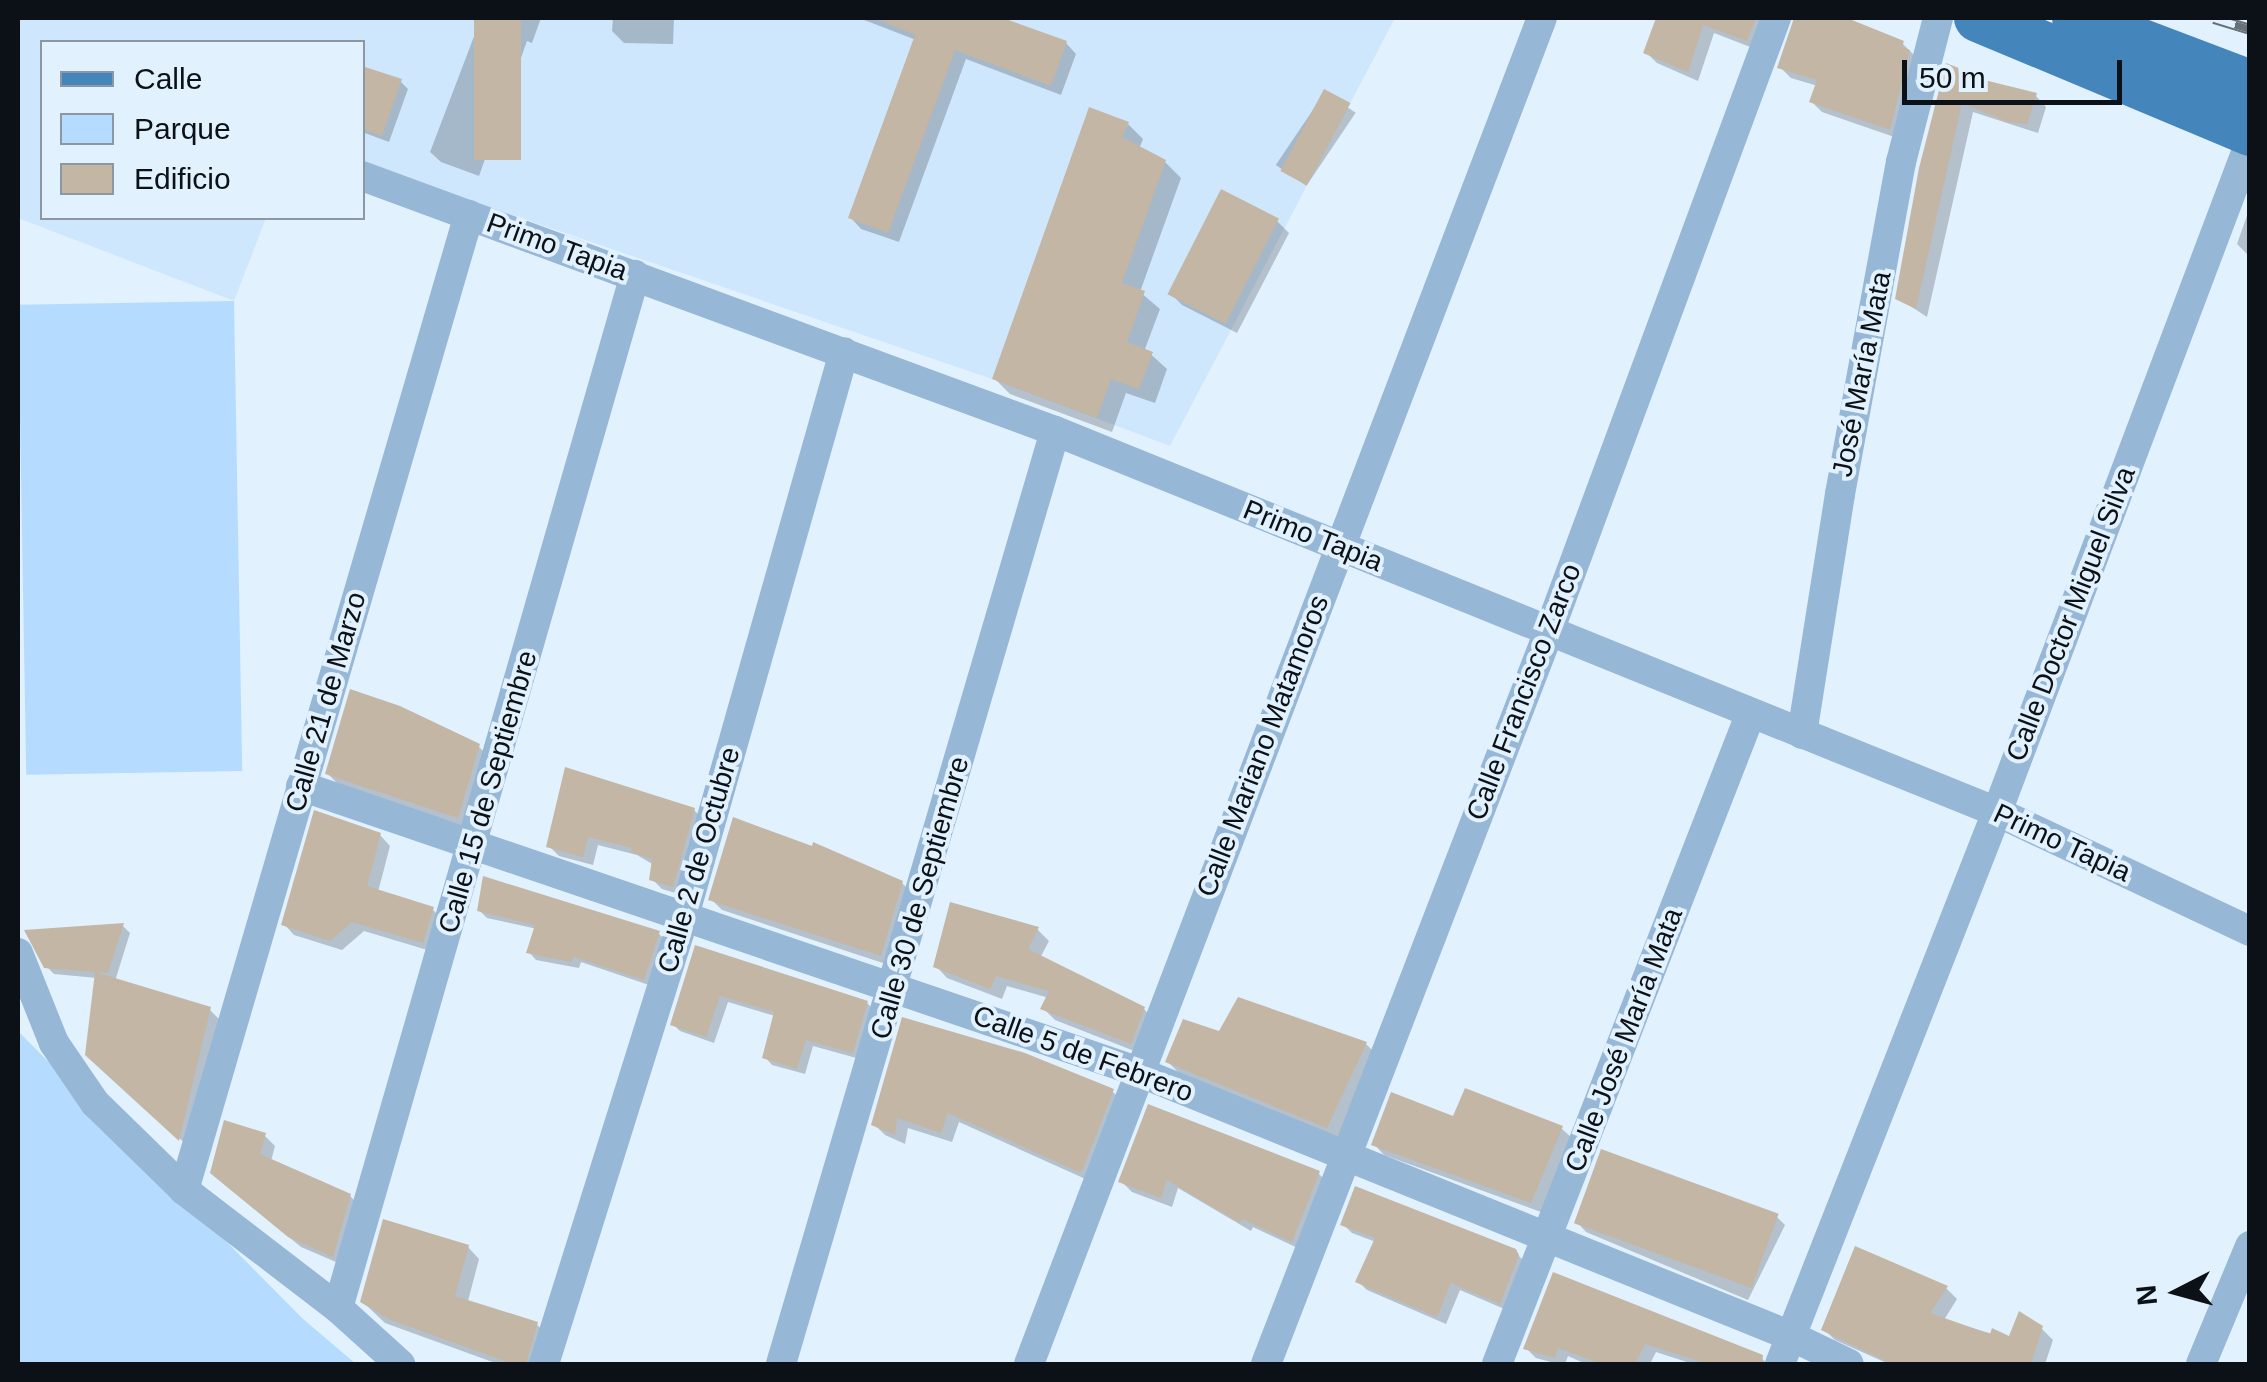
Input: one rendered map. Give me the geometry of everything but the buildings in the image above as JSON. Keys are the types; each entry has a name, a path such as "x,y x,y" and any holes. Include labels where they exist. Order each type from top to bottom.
{"main road":[{"path":"1978,18 2250,132"},
{"path":"2076,18 2250,84"}],"street":[{"name":"Calle Mariano Matamoros","path":"1029,1364 1542,18"},
{"name":"Calle Francisco Zarco","path":"1266,1364 1548,634 1776,18"},
{"name":"José María Mata","path":"1802,734 1840,494 1894,202 1938,18"},
{"name":"Calle Doctor Miguel Silva","path":"1785,1350 1996,812 2250,142"},
{"name":"Primo Tapia","path":"365,177 1054,431 1996,812 2250,931"},
{"name":"Calle 21 de Marzo","path":"184,1190 469,215"},
{"name":"Calle 15 de Septiembre","path":"338,1308 635,275"},
{"name":"Calle 2 de Octubre","path":"544,1364 684,916 844,352"},
{"name":"Calle 30 de Septiembre","path":"781,1364 895,987 1054,431"},
{"name":"Calle José María Mata","path":"1497,1364 1750,714"},
{"name":"Calle 5 de Febrero","path":"301,786 1139,1072 1547,1238 1785,1350 1849,1364"},
{"path":"18,953 54,1043 95,1103 184,1190 338,1308 400,1364"},
{"path":"2201,1364 2250,1246"}],"shaded area":[{"path":"18,18 1395,18 1170,446 992,379 365,165 365,40 40,40 40,220 265,220 234,301 18,218"}],"green space":[{"path":"234,301 242,771 26,775 18,305"},
{"path":"18,1031 302,1318 356,1364 18,1364"}],"railway":[{"path":"2214,18 2250,29"}]}
